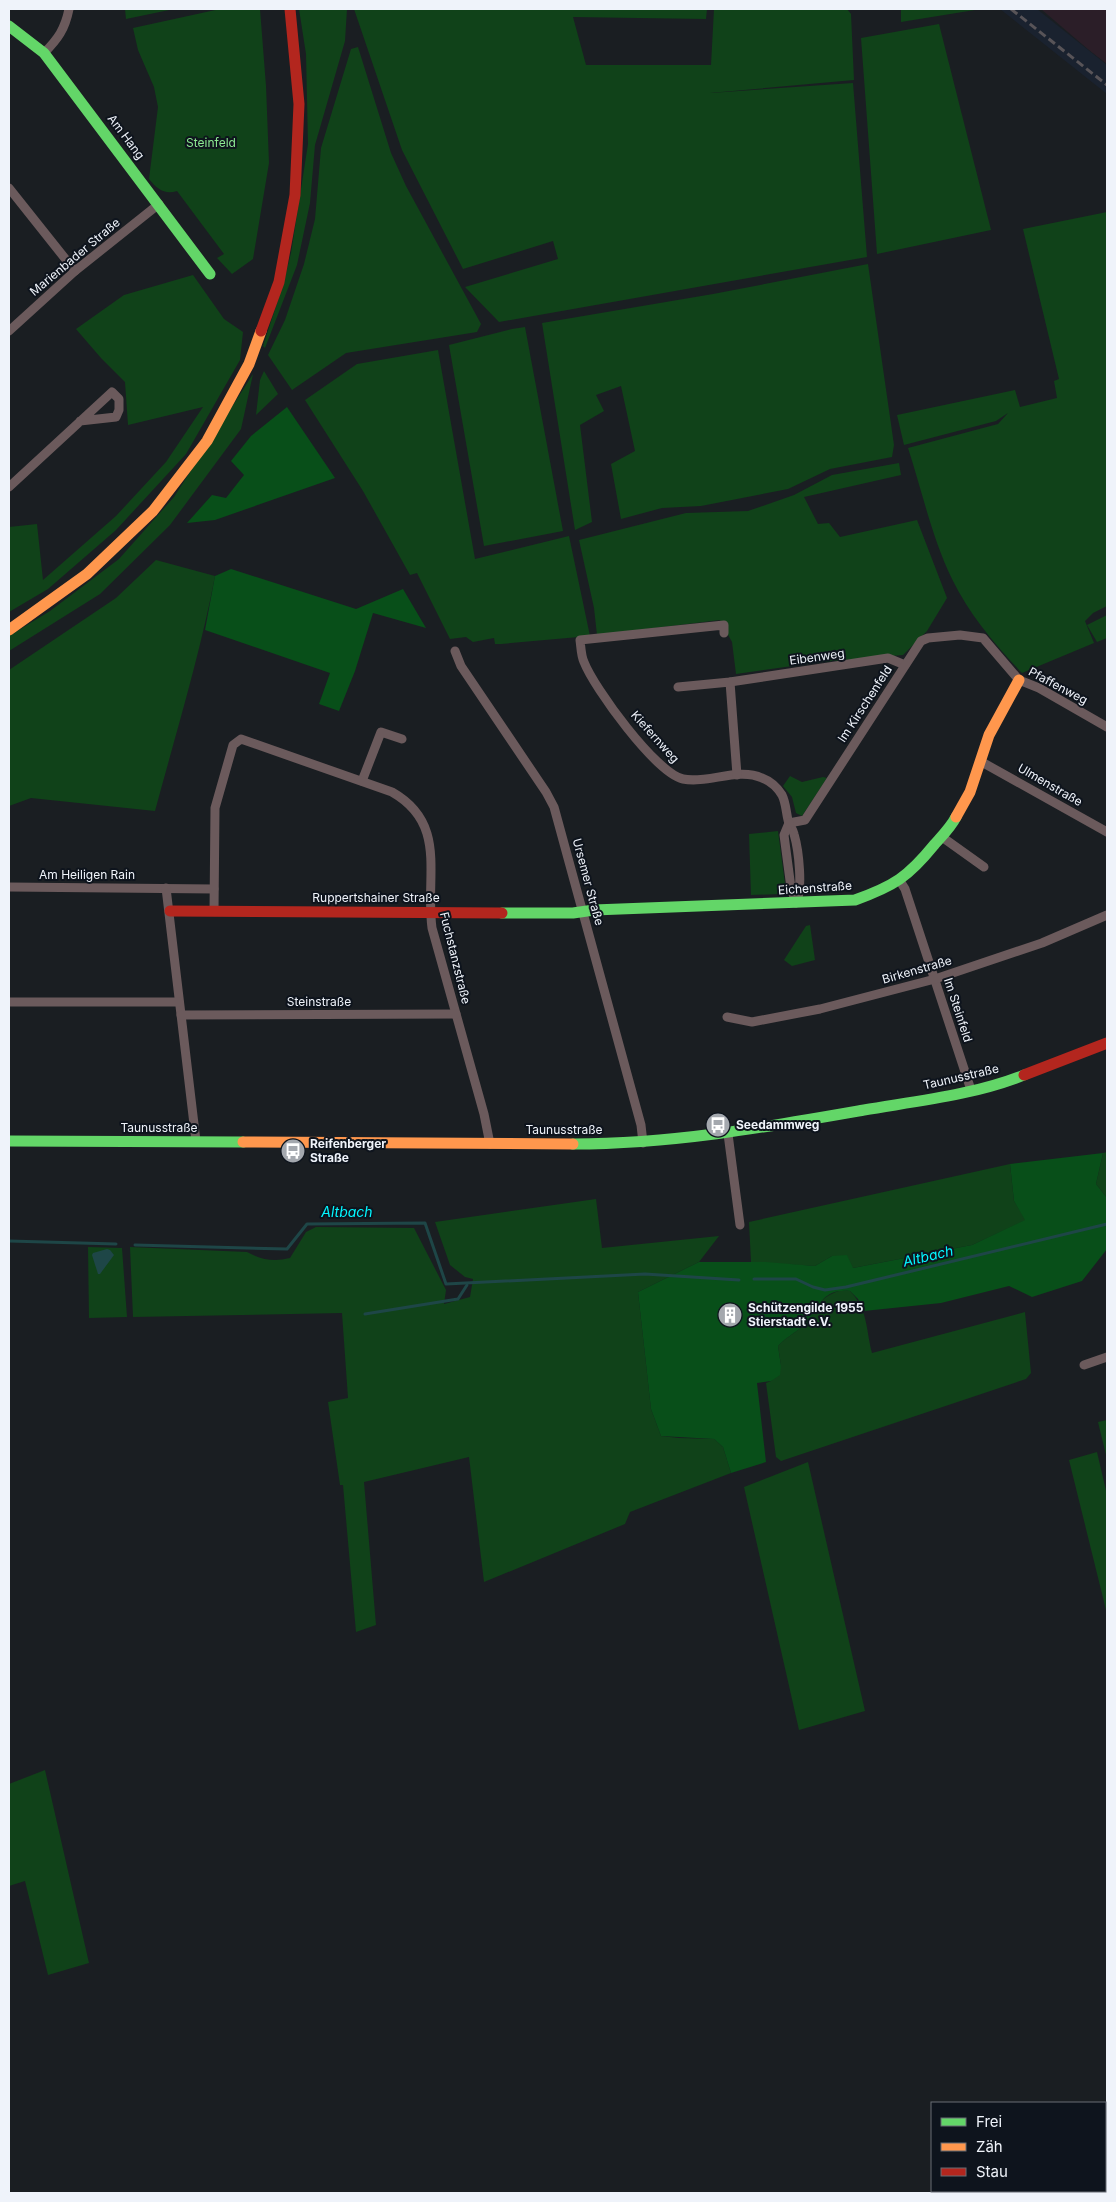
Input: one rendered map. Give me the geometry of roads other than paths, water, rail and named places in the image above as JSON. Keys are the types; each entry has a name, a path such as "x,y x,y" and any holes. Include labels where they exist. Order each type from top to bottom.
{"street":[{"path":"44,53 61,36 69,9"},
{"path":"9,630 90,573 117,549 154,510 188,468 218,423 260,339 285,258 298,181 301,135 300,89 290,9"},
{"name":"Am Hang","path":"9,26 44,53 210,274"},
{"path":"9,188 75,271"},
{"name":"Marienbader Straße","path":"9,330 75,271 159,204"},
{"path":"9,486 80,421"},
{"name":"Kiefernweg","path":"724,633 724,625 580,640 584,662 606,697 635,737 667,772 676,777 692,780 737,776 760,777 777,788 785,804 789,823 784,834 791,888 796,904"},
{"name":"Im Kirschenfeld","path":"789,823 805,820 921,641 928,638 971,635 983,638"},
{"name":"Pfaffenweg","path":"983,638 1019,680 1038,688 1107,727"},
{"name":"Ursemer Straße","path":"455,651 461,666 550,798 557,815 641,1125 643,1143"},
{"name":"Eibenweg","path":"678,687 730,682 888,658 905,665"},
{"name":"Eichenstraße","path":"582,912 855,900 884,890 900,881 918,864 942,837 961,810 970,792 989,735 1019,680"},
{"path":"730,682 737,776"},
{"path":"362,782 381,732 402,739"},
{"name":"Fuchstanzstraße","path":"214,912 215,808 233,745 241,739 402,798 413,808 426,828 430,840 430,912 432,928 484,1114 490,1144"},
{"name":"Ulmenstraße","path":"980,761 990,764 1107,832"},
{"path":"942,837 984,867"},
{"name":"Im Steinfeld","path":"900,881 905,889 971,1090"},
{"name":"Am Heiligen Rain","path":"9,887 166,888"},
{"path":"196,1141 166,888 214,889"},
{"name":"Ruppertshainer Straße","path":"170,911 582,912"},
{"name":"Birkenstraße","path":"727,1017 752,1022 820,1009 935,979 1042,943 1107,916"},
{"path":"9,1002 179,1002"},
{"name":"Steinstraße","path":"181,1015 456,1014"},
{"name":"Taunusstraße","path":"9,1141 643,1143 728,1134 844,1115 971,1090 1041,1070 1107,1043"},
{"path":"728,1134 740,1225"},
{"path":"1084,1365 1107,1357"}],"waterway":[{"name":"Altbach","path":"135,1245 287,1249 307,1224 425,1223 446,1284 645,1274 739,1280"},
{"name":"Altbach","path":"754,1279 796,1279 825,1290 846,1287 1107,1224"},
{"name":"Altbach","path":"9,1241 116,1244"},
{"name":"Altbach","path":"365,1314 458,1299 467,1285"}],"railway":[{"path":"1011,9 1107,85"}],"place":[{"name":"Seedammweg","path":"718,1125"},
{"name":"Reifenberger Straße","path":"293,1151"},
{"name":"Schützengilde 1955 Stierstadt e.V.","path":"730,1315"}],"park label":[{"name":"Steinfeld","path":"211,143"}]}
